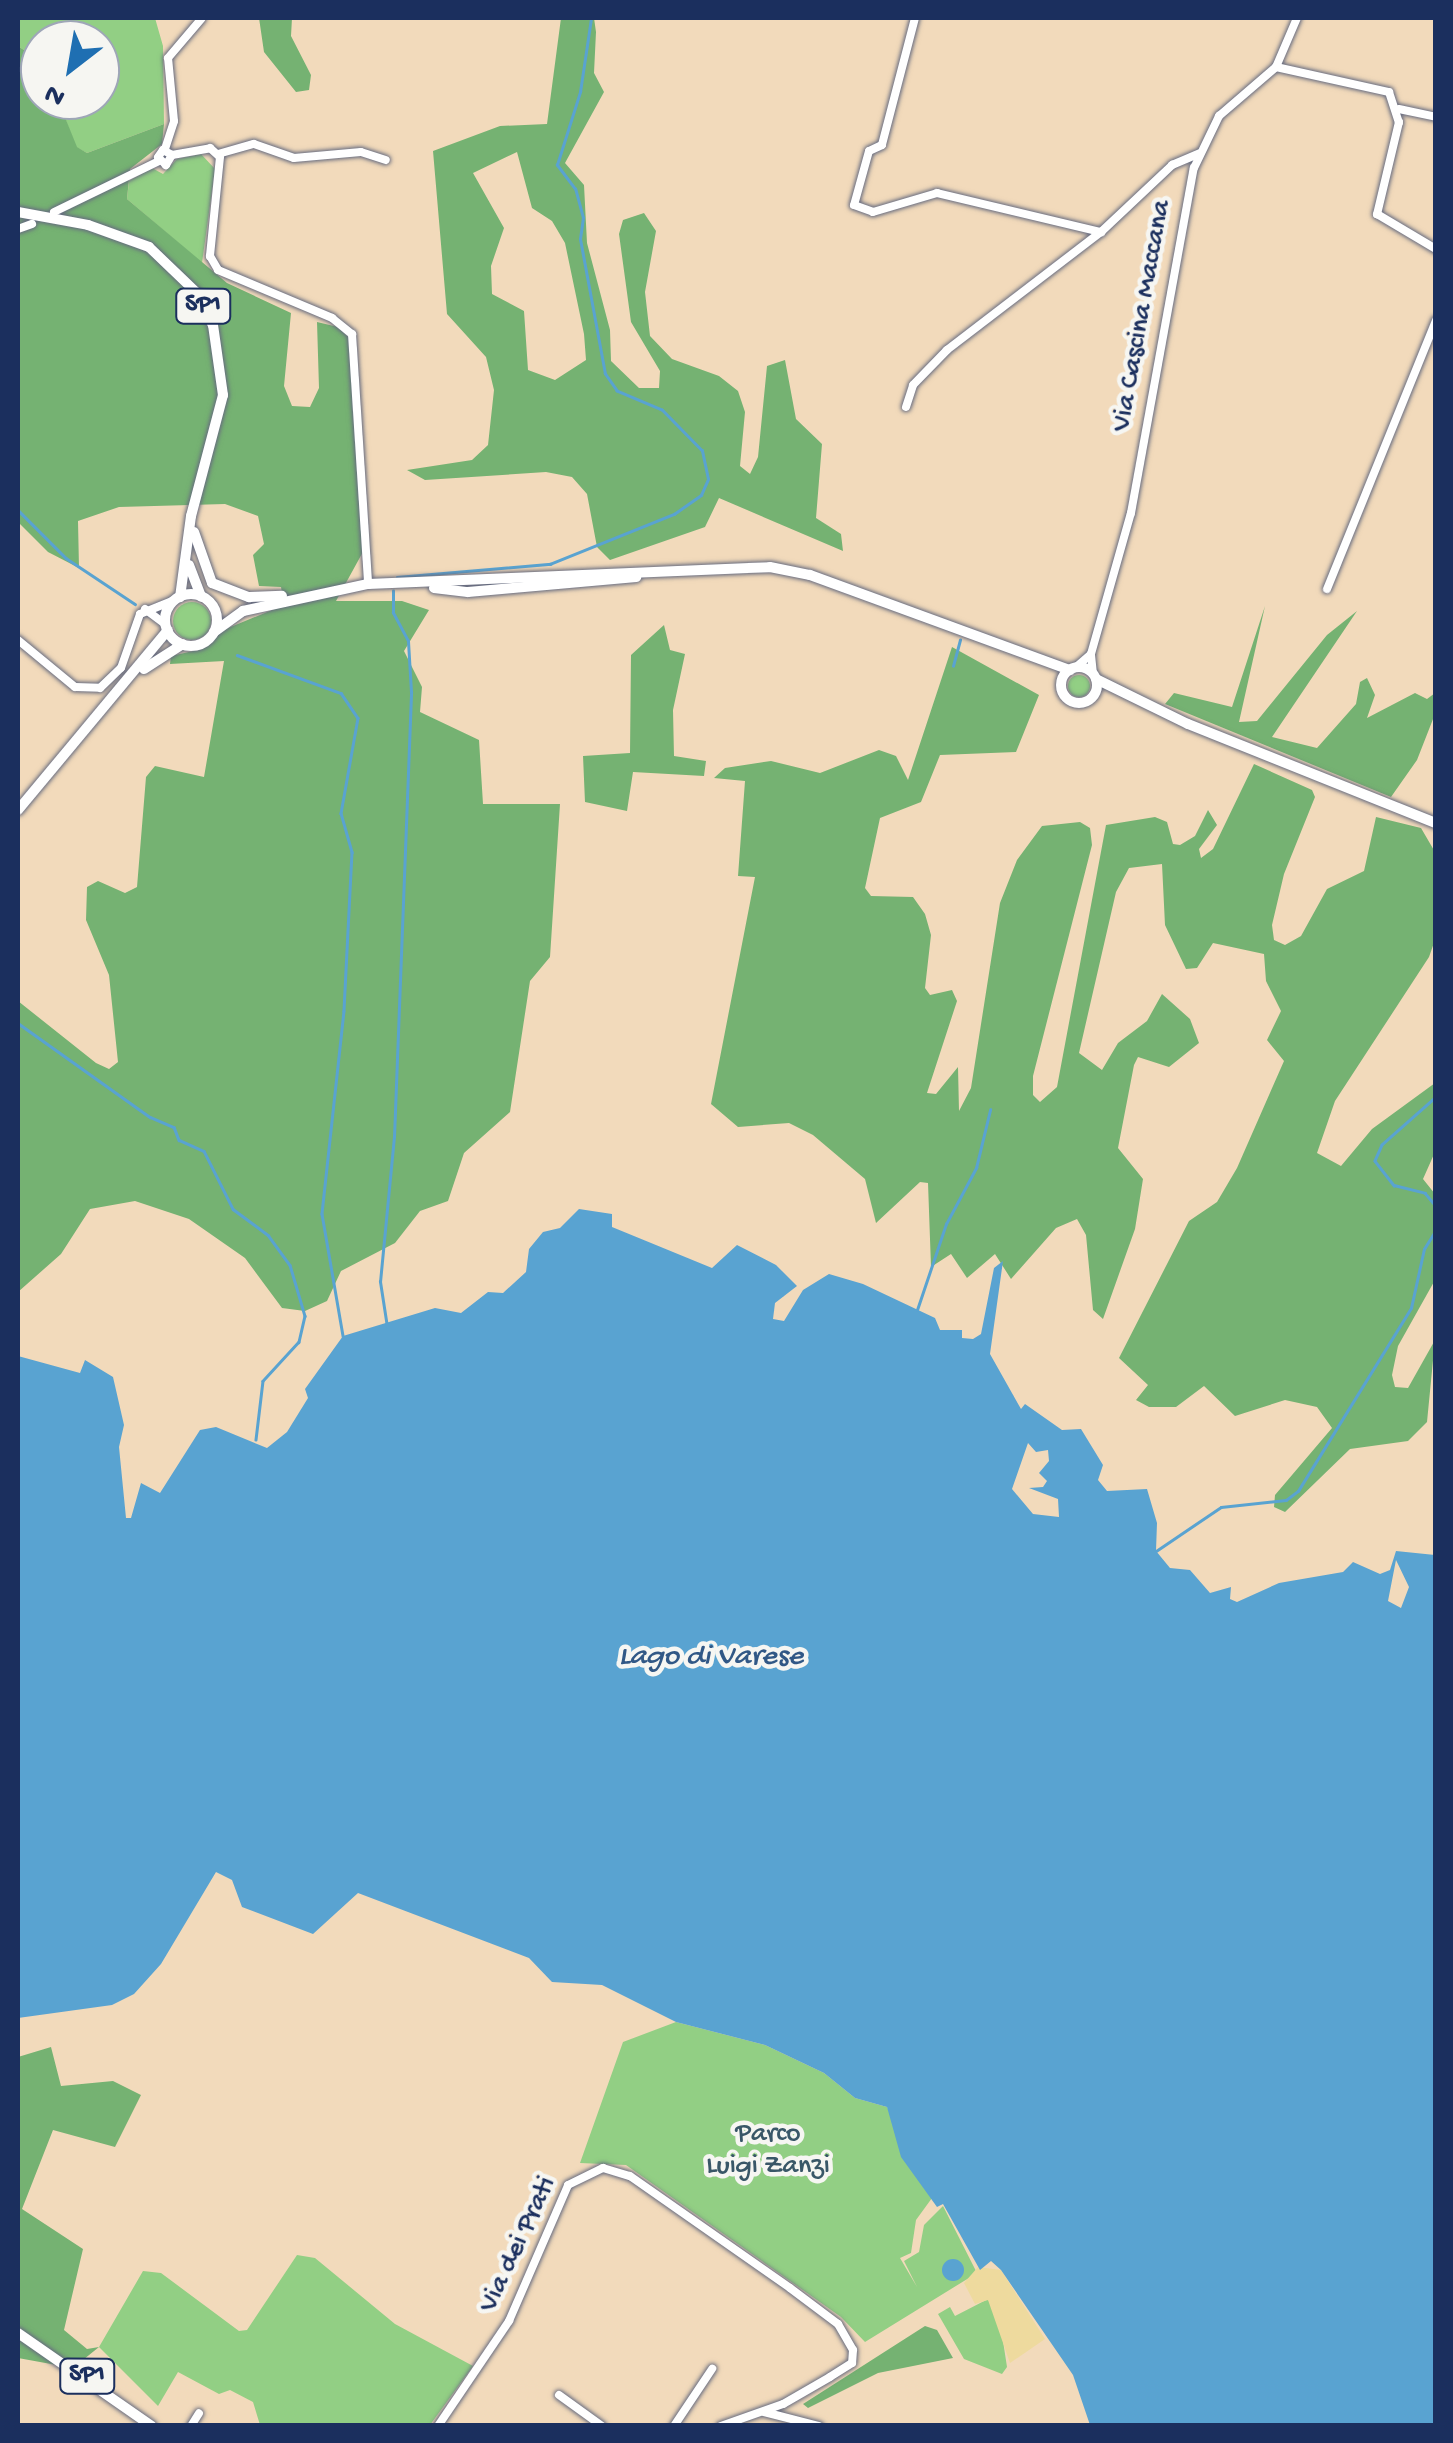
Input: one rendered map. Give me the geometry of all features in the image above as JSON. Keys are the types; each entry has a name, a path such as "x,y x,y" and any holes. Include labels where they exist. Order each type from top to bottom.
{"main road":[{"name":"SP1","path":"18,212 129,236 167,259 196,292 217,341 223,395 192,516 178,598 167,628 132,678 18,810"},
{"path":"192,516 196,550 212,583 249,596 302,595"},
{"name":"SP1","path":"187,560 201,596 214,607"},
{"path":"214,632 243,611 302,595 368,584 770,567 810,575 1025,658 1094,677 1134,702 1436,823"},
{"path":"410,584 468,592 692,568"},
{"path":"489,580 542,587 588,574"},
{"path":"178,598 201,596"},
{"path":"214,632 214,607 243,611"},
{"path":"167,628 183,644"},
{"name":"SP1","path":"132,678 183,644 198,645 214,632"},
{"path":"1025,658 1075,702 1092,698 1134,702"},
{"path":"1061,686 1072,669"},
{"path":"1092,698 1094,677"},
{"name":"SP1","path":"18,2333 152,2426"}],"street":[{"path":"54,212 159,161 168,164 174,121 168,58 202,18"},
{"path":"914,18 882,145 869,151 854,204 873,212 937,192 1101,232"},
{"name":"Via Cascina Maccana","path":"1094,677 1090,654 1131,513 1200,153 1219,116 1276,67 1297,18"},
{"path":"1276,67 1382,88 1399,109 1436,117"},
{"path":"1399,109 1377,214 1436,249"},
{"path":"169,152 200,149 218,154 262,144 294,158 354,152 386,160"},
{"path":"906,407 913,385 947,350 1101,232 1172,165 1200,153"},
{"path":"218,154 213,264 332,318 355,342 368,584"},
{"path":"18,228 32,224"},
{"path":"1327,588 1436,320"},
{"path":"18,640 75,686 100,688 121,668 136,620 146,609 178,598"},
{"path":"146,609 167,628"},
{"path":"1072,669 1090,654"},
{"name":"Via dei Prati","path":"438,2426 507,2326 543,2240 578,2175 602,2168 622,2171 832,2319 854,2360 764,2412"},
{"path":"674,2426 712,2369"},
{"path":"559,2395 601,2425"},
{"path":"721,2426 764,2412 819,2426"},
{"path":"192,2426 200,2413"}],"green space":[{"path":"18,18 155,18 163,46 164,124 87,153 76,147 66,120 120,120 120,20 20,20 18,46"},
{"path":"259,18 292,18 291,36 311,75 309,90 296,92 264,52"},
{"path":"561,18 594,18 594,73 604,92 565,163 584,185 587,243 610,330 611,361 639,388 659,388 660,371 631,322 619,234 623,220 644,213 656,231 645,292 650,336 672,359 719,376 738,391 745,412 740,466 750,474 758,457 767,366 785,360 796,419 822,444 816,518 841,534 843,551 719,498 705,527 610,560 597,547 587,494 572,477 546,472 425,480 407,470 472,460 488,445 494,390 486,357 447,314 433,151 500,126 547,124","holes":["517,152 532,208 552,221 565,243 584,334 586,360 555,380 528,370 524,311 492,294 491,266 504,228 473,173"]},
{"path":"18,46 20,120 66,120 77,147 87,153 164,124 162,144 130,169 127,199 227,283 291,313 284,386 292,406 310,407 319,388 317,322 338,327 351,340 364,550 336,601 402,601 429,610 404,651 422,687 420,712 479,740 483,804 560,804 550,957 530,981 510,1112 464,1153 448,1201 420,1211 395,1243 341,1271 327,1301 305,1311 282,1308 245,1258 189,1219 135,1201 90,1209 61,1254 18,1292 18,1001 96,1063 109,1069 118,1062 109,975 86,920 87,887 98,881 125,893 137,887 146,777 155,766 204,777 224,661 170,664 171,656 202,649 221,631 284,605 281,587 259,586 253,555 264,544 258,516 225,504 119,507 78,521 79,568 48,552 18,522"},
{"path":"201,154 215,169 202,263 127,199 129,181 152,168 163,174 177,159"},
{"path":"192,602 206,607 211,621 206,635 192,640 178,635 173,621 178,607"},
{"path":"1265,606 1239,722 1257,721 1327,635 1357,611 1272,737 1317,748 1356,704 1360,682 1367,678 1375,695 1367,718 1415,693 1427,699 1435,693 1435,714 1417,760 1391,797 1165,704 1174,693 1232,707"},
{"path":"664,625 670,650 685,654 673,710 674,756 706,761 704,776 633,772 627,811 585,802 583,756 630,753 631,655"},
{"path":"952,647 1039,695 1016,752 940,755 921,802 880,818 865,888 871,896 913,897 925,914 931,935 925,988 930,995 952,990 957,1001 927,1093 936,1094 958,1067 959,1111 971,1088 1000,903 1017,860 1042,826 1080,822 1090,828 1092,845 1033,1076 1033,1095 1040,1102 1057,1087 1106,825 1155,817 1167,822 1173,844 1180,845 1195,836 1208,810 1217,825 1199,849 1201,858 1213,849 1254,764 1312,790 1315,797 1284,874 1272,925 1274,940 1285,945 1301,936 1327,889 1364,871 1376,817 1421,828 1435,852 1435,940 1429,957 1335,1101 1317,1153 1341,1166 1372,1129 1435,1083 1435,1152 1423,1179 1435,1194 1435,1280 1398,1346 1392,1375 1395,1387 1408,1388 1435,1340 1427,1422 1408,1441 1350,1449 1285,1512 1274,1507 1275,1495 1332,1428 1317,1407 1285,1400 1235,1416 1204,1386 1176,1407 1149,1407 1136,1400 1148,1385 1119,1358 1189,1221 1217,1202 1237,1168 1284,1061 1267,1040 1281,1011 1266,981 1264,954 1213,943 1197,968 1186,969 1165,925 1162,864 1129,868 1116,892 1079,1053 1102,1070 1118,1043 1147,1021 1162,994 1190,1019 1199,1043 1169,1067 1138,1057 1134,1065 1118,1148 1143,1179 1135,1229 1103,1319 1093,1310 1086,1235 1077,1219 1056,1228 1011,1279 995,1254 967,1278 951,1254 931,1267 928,1183 920,1182 876,1223 865,1179 813,1135 789,1123 738,1127 711,1104 755,877 738,876 745,781 714,778 725,768 771,761 820,773 879,750 896,756 908,780"},
{"path":"1075,675 1083,675 1090,686 1083,697 1075,697 1068,690 1068,682"},
{"name":"Parco Luigi Zanzi","path":"676,2022 765,2045 824,2073 855,2098 887,2107 932,2198 916,2220 911,2253 900,2258 917,2287 904,2261 919,2252 924,2225 943,2206 977,2273 865,2342 841,2317 626,2165 580,2163 623,2042"},
{"path":"51,2047 61,2086 113,2081 141,2095 115,2147 53,2130 22,2209 83,2249 64,2330 87,2349 99,2347 73,2368 18,2358 18,2057"},
{"path":"297,2255 315,2258 395,2324 473,2366 430,2425 260,2425 253,2402 230,2390 219,2394 178,2372 158,2406 99,2347 143,2271 161,2273 239,2331 247,2330"},
{"path":"988,2299 1001,2328 1007,2367 1002,2374 964,2359 938,2314 950,2307 955,2316"},
{"path":"925,2326 937,2330 953,2358 878,2373 808,2408 803,2404"}],"sand":[{"path":"978,2267 1001,2270 1045,2339 1010,2363 988,2300 975,2304 964,2283"}],"water":[{"name":"Lago di Varese","path":"579,1209 612,1214 612,1227 712,1268 737,1245 776,1265 797,1286 775,1303 773,1319 784,1321 803,1290 829,1274 863,1284 935,1318 940,1330 962,1330 962,1338 973,1339 981,1334 994,1268 1003,1261 990,1354 1021,1409 1025,1404 1062,1430 1081,1429 1103,1465 1098,1480 1107,1491 1147,1489 1157,1523 1156,1551 1170,1568 1190,1570 1210,1593 1231,1587 1230,1599 1237,1602 1279,1583 1343,1572 1353,1562 1380,1574 1390,1570 1396,1551 1435,1555 1435,2425 1090,2425 1073,2375 1001,2270 991,2261 980,2270 943,2204 937,2207 901,2157 887,2107 855,2098 824,2073 765,2045 676,2022 602,1985 552,1982 529,1958 358,1893 313,1934 242,1907 232,1880 216,1872 161,1964 134,1994 112,2005 18,2018 18,1356 80,1373 85,1360 113,1377 124,1425 119,1447 126,1518 131,1518 141,1483 160,1493 200,1430 216,1427 267,1448 287,1432 308,1398 305,1389 343,1336 435,1308 461,1313 488,1292 503,1293 526,1272 529,1249 543,1232 560,1228","holes":["1028,1443 1036,1452 1048,1450 1049,1461 1039,1473 1047,1481 1043,1487 1029,1488 1058,1499 1059,1517 1033,1514 1012,1489","1396,1560 1409,1587 1401,1608 1388,1601"]},
{"path":"953,2259 961,2262 961,2278 953,2281 945,2278 942,2270 945,2262"}],"waterway":[{"path":"397,577 550,564 674,514 701,495 708,479 702,451 662,410 617,391 605,374 580,239 583,218 575,189 557,165 580,92 591,18"},
{"path":"18,510 66,558 135,604"},
{"path":"387,1327 380,1282 394,1137 411,692 408,641 393,613 393,591"},
{"path":"953,666 960,640"},
{"path":"237,655 341,693 358,718 341,813 352,852 344,1011 322,1214 343,1336"},
{"path":"18,1023 150,1117 174,1127 179,1140 204,1151 233,1209 268,1235 290,1265 305,1316 299,1342 263,1381 256,1440"},
{"path":"1436,1097 1382,1145 1375,1161 1394,1185 1425,1193 1436,1206"},
{"path":"917,1310 946,1224 976,1168 990,1110"},
{"path":"1156,1551 1221,1507 1286,1500 1298,1491 1411,1308 1424,1249 1436,1230"}]}
